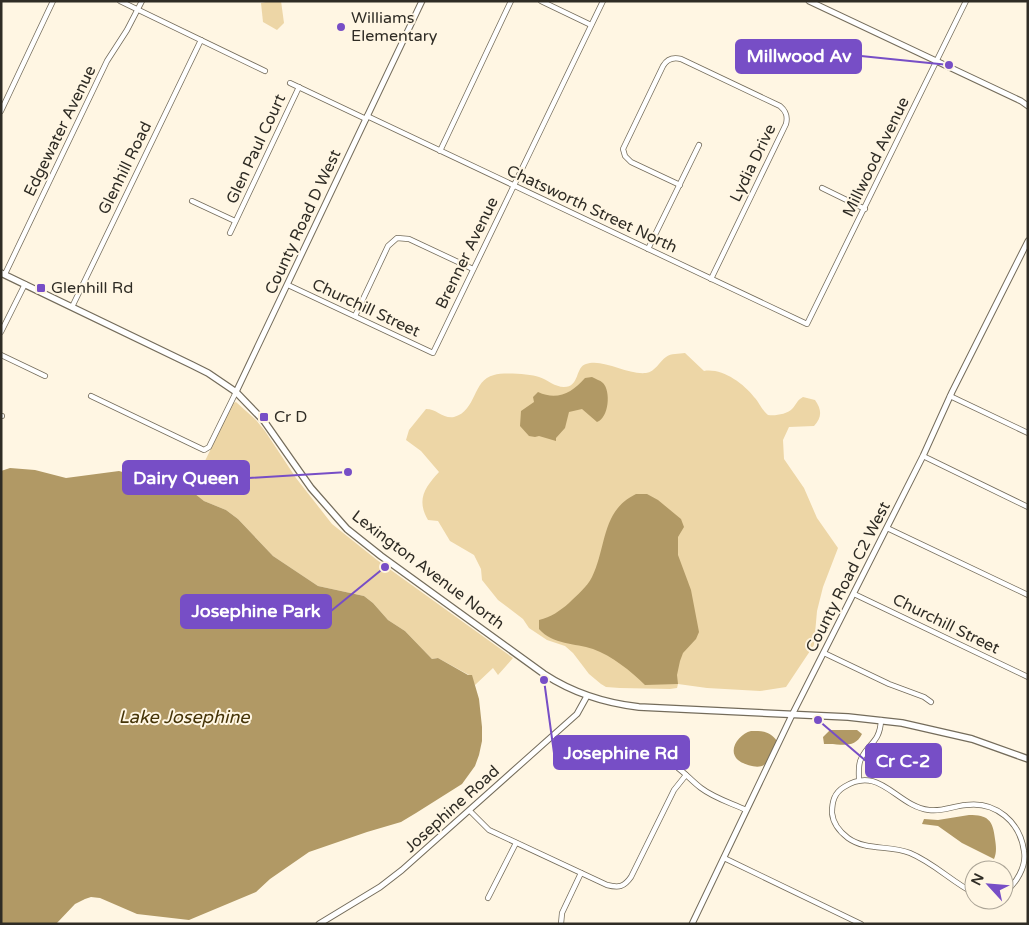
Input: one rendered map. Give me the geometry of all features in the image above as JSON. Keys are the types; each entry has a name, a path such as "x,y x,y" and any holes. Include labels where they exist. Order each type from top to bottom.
{"main road":[{"name":"Lexington Avenue North","path":"3,274 192,364 236,392 267,425 318,496 354,535 544,674 568,688 586,696 639,706 881,720 946,732 998,747 1028,759"}],"street":[{"path":"1,110 53,1"},
{"path":"120,1 265,71"},
{"name":"Edgewater Avenue","path":"3,274 107,61 127,30 142,1"},
{"name":"County Road D West","path":"91,396 204,450 209,447 422,1"},
{"path":"440,151 511,1"},
{"path":"541,1 591,25"},
{"name":"Brenner Avenue","path":"433,353 603,1"},
{"path":"809,1 1028,106"},
{"name":"Millwood Avenue","path":"808,324 966,1"},
{"name":"Glenhill Road","path":"72,306 201,40"},
{"name":"Lydia Drive","path":"680,185 631,162 625,156 624,149 663,66 669,60 679,59 780,106 786,112 786,124 710,279"},
{"name":"Chatsworth Street North","path":"290,83 440,151 808,324"},
{"name":"Glen Paul Court","path":"230,233 299,87"},
{"path":"648,249 699,145"},
{"path":"822,188 865,209"},
{"name":"Glen Paul Court","path":"192,200 235,221"},
{"path":"355,316 388,246 397,238 409,239 473,269"},
{"name":"County Road C2 West","path":"692,924 792,715 923,456 950,396 1028,241"},
{"path":"1,332 24,284"},
{"name":"Churchill Street","path":"288,285 433,353"},
{"path":"1,355 45,376"},
{"path":"950,396 1028,433"},
{"path":"923,456 1028,507"},
{"path":"887,528 1028,595"},
{"name":"Churchill Street","path":"854,594 1028,677"},
{"path":"824,653 889,684 924,697 931,702"},
{"name":"Josephine Road","path":"319,924 393,878 577,714 586,696"},
{"path":"859,779 860,759 876,740 881,728 881,720"},
{"path":"608,764 638,757 654,756 669,761 707,792 746,810"},
{"path":"470,811 489,830 607,885 618,887 623,886 631,877 674,790 686,775"},
{"path":"964,888 918,857 896,849 858,844 836,825 832,815 836,794 842,788 859,779 874,781 883,785 912,805 927,810 944,810 974,804 984,805 996,810 1008,817 1017,828 1022,840 1026,859 1014,882"},
{"path":"488,898 516,843"},
{"path":"724,858 861,924"},
{"path":"561,924 562,913 581,873"}],"shaded area":[{"path":"281,1 284,23 277,30 263,22 261,3"},
{"path":"685,353 704,371 725,374 738,382 756,399 768,415 778,415 787,412 803,397 815,400 819,407 819,420 814,426 789,427 783,440 784,459 804,488 817,518 838,548 823,587 817,611 814,645 786,687 760,691 707,688 678,684 677,688 670,689 606,687 589,674 573,653 565,646 547,640 529,628 523,619 498,600 482,580 481,569 474,555 450,541 438,521 428,520 424,513 424,494 439,472 421,451 406,440 409,430 426,409 450,417 461,414 467,409 482,383 487,378 498,374 535,376 564,387 573,384 580,369 586,364 600,363 631,372 646,373 652,371 668,356"},
{"path":"236,402 265,431 296,478 332,524 377,560 513,658 498,675 493,668 475,685 469,675 438,658 432,659 405,631 388,620 364,596 318,586 273,556 238,519 226,510 204,501 190,492 233,403"}],"water":[{"path":"592,377 603,383 606,387 608,404 601,420 597,422 582,409 569,412 565,428 556,438 556,441 539,436 529,436 520,426 521,411 534,402 533,397 538,392 552,396 564,394 575,388 585,378"},
{"name":"Lake Josephine","path":"10,468 35,470 66,478 119,471 179,488 226,510 238,519 273,556 318,586 364,596 388,620 405,631 432,659 438,658 468,675 472,675 479,699 482,727 482,741 475,766 462,784 401,822 309,852 270,879 256,892 189,920 137,914 100,898 91,897 75,904 56,924 1,924 1,471"},
{"path":"636,494 647,494 658,500 681,519 684,527 678,537 678,555 691,590 699,632 696,639 683,653 677,675 678,684 645,685 627,669 607,656 593,649 557,641 539,629 539,620 562,609 587,584 597,565 606,530 616,510"},
{"path":"830,730 857,730 862,734 859,739 851,744 824,744 823,737"},
{"path":"751,731 766,732 777,741 770,757 761,766 747,765 735,756 734,747 736,743 742,735"},
{"path":"969,815 981,816 991,823 996,847 994,859 962,843 938,826 922,824 924,819 938,820"}],"place":[{"name":"Williams Elementary","path":"341,27"},
{"name":"Millwood Av","path":"949,65"},
{"name":"Glenhill Rd","path":"41,288"},
{"name":"Cr D","path":"264,417"},
{"name":"Dairy Queen","path":"348,472"},
{"name":"Josephine Park","path":"385,567"},
{"name":"Josephine Rd","path":"544,680"},
{"name":"Cr C-2","path":"818,720"}]}
